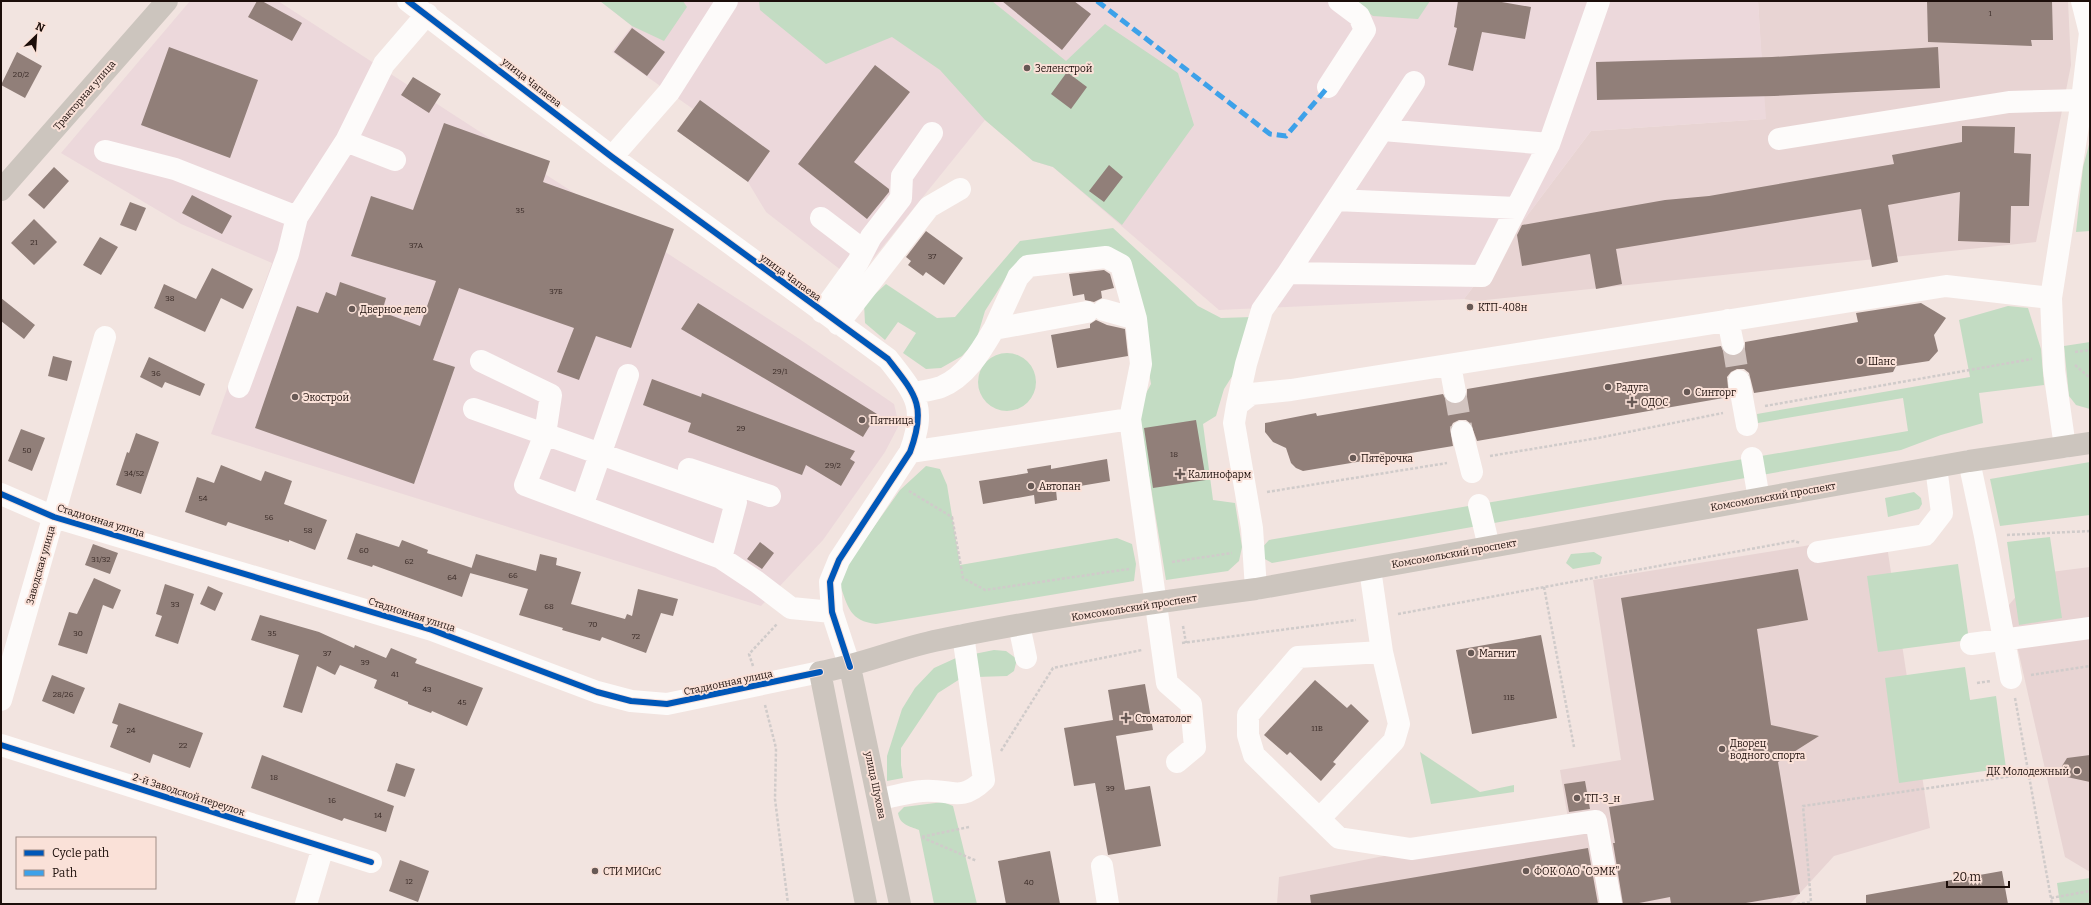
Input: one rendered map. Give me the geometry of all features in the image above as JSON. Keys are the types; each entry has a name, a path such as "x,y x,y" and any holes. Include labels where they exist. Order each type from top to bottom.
{"main road":[{"name":"Тракторная улица","path":"4,181 167,1"},
{"name":"Комсомольский проспект","path":"820,672 850,667 927,642 963,635 1155,603 1256,589 1969,461 2090,443"},
{"name":"улица Шухова","path":"850,667 900,904"},
{"path":"820,672 866,904"}],"street":[{"name":"улица Чапаева","path":"408,1 427,14 612,157 888,359 914,393 919,412 917,432 910,452 839,560 830,582 832,612 850,667"},
{"path":"612,157 669,92 727,1"},
{"path":"1328,87 1365,30 1359,16 1339,1"},
{"path":"1288,273 1482,276 1549,144 1599,1"},
{"path":"2065,447 2053,356 2051,298 2082,100 2090,33 2082,1"},
{"path":"239,387 288,254 297,217 346,141 384,64 427,14"},
{"path":"1256,589 1258,534 1246,496 1234,423 1246,364 1262,310 1414,82"},
{"path":"1780,139 2009,102 2082,100"},
{"path":"1383,130 1549,144"},
{"path":"830,318 848,276 863,250 901,198 902,176 932,133"},
{"path":"346,141 395,160"},
{"path":"105,151 175,168 297,217"},
{"path":"830,318 929,206 960,189"},
{"path":"1336,200 1516,208"},
{"path":"821,218 863,250"},
{"path":"914,393 942,387 964,372 977,357 994,329 1018,277 1028,266 1106,257 1121,265 1136,320 1141,364 1130,419 1167,683 1191,704 1195,747 1176,762"},
{"path":"1238,405 1251,394 1291,390 1946,286 2051,298"},
{"path":"994,329 1096,311 1136,320"},
{"path":"1728,320 1733,344"},
{"name":"Заводская улица","path":"1,700 105,337"},
{"path":"481,361 551,395 545,434 525,485 721,558 757,582 791,608 832,612"},
{"path":"1450,365 1455,392"},
{"path":"582,506 608,448 628,375"},
{"path":"1739,381 1746,417"},
{"path":"474,409 545,434 608,448 738,494 770,496"},
{"path":"910,452 1130,419"},
{"path":"1462,432 1470,466"},
{"path":"1752,458 1759,499"},
{"path":"1969,461 1985,536 2011,678"},
{"path":"1818,552 1925,536 1942,513 1936,467"},
{"name":"Стадионная улица","path":"1,494 54,517 432,630 597,692 631,701 667,704 820,672"},
{"path":"721,558 738,494"},
{"path":"1479,505 1489,547"},
{"path":"1320,818 1394,741 1399,724 1382,652 1370,569"},
{"path":"1019,625 1026,658"},
{"path":"1971,644 2090,628"},
{"path":"879,799 923,791 962,794 973,790 984,780 963,635"},
{"path":"1382,652 1298,657 1248,715 1248,735 1254,754 1339,838 1411,850 1596,821 1611,904"},
{"name":"2-й Заводской переулок","path":"1,745 371,862"},
{"path":"306,904 323,847"},
{"path":"1102,866 1108,904"}],"path":[{"path":"1246,496 1470,466 1598,438 1746,417 1942,376 2090,350"},
{"path":"892,480 952,517 962,578 986,590 1150,566 1258,534"},
{"path":"1985,536 2090,531"},
{"path":"984,780 1053,668 1162,646 1378,618 1794,541"},
{"path":"1544,587 1574,747"},
{"path":"754,670 749,654 791,608"},
{"path":"1183,626 1186,643"},
{"path":"2011,678 2027,774 2052,904"},
{"path":"763,699 776,748 775,799 788,904"},
{"path":"1797,904 1811,902 1803,806 2027,774"},
{"path":"969,827 921,837 977,860"},
{"path":"2051,898 2090,891"}],"shaded area":[{"path":"190,1 278,1 798,338 894,404 899,425 885,452 823,540 761,606 211,434 272,263 181,224 61,153"},
{"path":"600,1 1758,1 1766,119 1591,131 1464,299 1219,310 1053,167 1033,161 985,120 855,281 766,212 748,182 770,151 700,100 693,109 612,52 632,26"},
{"path":"1758,1 2068,1 2071,65 2036,242 1476,301 1464,299 1591,131 1765,119"},
{"path":"1885,533 1930,828 1834,856 1790,904 1277,904 1279,877 1568,819 1560,770 1621,760 1593,580"},
{"path":"2090,567 2090,872 2065,857 2008,606 2035,574"}],"green space":[{"path":"600,1 683,1 687,7 664,41 632,26"},
{"path":"759,1 992,1 1066,61 1105,24 1178,73 1194,125 1122,225 1053,167 1033,161 985,120 940,70 892,37 826,64 760,10"},
{"path":"1353,1 1430,1 1418,19 1373,16"},
{"path":"2090,141 2090,231 2076,232 2083,167"},
{"path":"1113,228 1198,306 1221,318 1252,317 1236,370 1224,389 1216,416 1203,424 1213,500 1235,503 1242,547 1239,561 1228,571 1166,580 1138,408 1151,384 1133,276 1126,265 1009,273 985,311 976,341 962,356 941,368 926,369 903,353 916,333 898,322 885,340 865,323 864,304 886,284 937,318 955,317 1020,241"},
{"path":"2008,306 2028,308 2041,349 2044,385 1979,393 1983,423 1941,435 1901,450 1272,563 1263,558 1260,550 1269,540 1908,431 1903,398 1758,423 1757,414 1970,377 1959,320"},
{"path":"2090,342 2090,409 2076,405 2069,396 2064,346"},
{"path":"1001,353 1013,353 1028,361 1036,376 1036,388 1028,403 1013,411 1001,411 986,403 978,388 978,376 986,361"},
{"path":"2090,462 2090,515 2000,526 1990,479"},
{"path":"926,466 940,469 947,485 960,565 1117,538 1132,544 1136,564 1134,581 876,624 861,620 851,612 840,585 849,562 900,490"},
{"path":"1914,492 1921,498 1922,504 1919,509 1888,517 1885,498"},
{"path":"2050,537 2062,618 2019,625 2007,542"},
{"path":"1594,552 1602,557 1600,564 1573,569 1566,563 1571,554"},
{"path":"1958,564 1969,640 1878,652 1867,576"},
{"path":"994,650 1006,651 1017,659 1014,671 1007,676 977,677 974,654"},
{"path":"956,658 960,679 938,693 901,748 903,778 887,781 887,756 902,709 915,688 934,668"},
{"path":"1965,667 1970,700 1996,696 2006,768 1899,783 1885,678"},
{"path":"1420,752 1480,792 1514,785 1514,792 1431,804"},
{"path":"943,802 953,806 977,904 934,904 919,830 903,823 899,817 898,813 904,807"},
{"path":"2090,878 2090,904 2060,904 2057,883"}],"building":[{"path":"257,1 262,1 302,23 292,41 248,17"},
{"path":"1002,1 1074,1 1091,14 1062,50"},
{"path":"1458,1 1496,1 1531,7 1525,39 1482,32 1473,71 1448,65 1457,28 1454,27"},
{"path":"1927,1 2052,1 2053,40 2031,40 2032,46 1928,42"},
{"path":"632,28 665,52 647,76 614,52"},
{"path":"169,47 258,80 230,158 141,125"},
{"path":"1938,47 1940,88 1774,96 1597,100 1596,62 1772,57"},
{"path":"17,52 42,66 25,98 1,85"},
{"path":"875,65 910,92 854,162 889,189 889,192 867,219 798,164"},
{"path":"1067,72 1087,87 1071,109 1051,94"},
{"path":"413,77 441,94 429,113 401,95"},
{"path":"700,100 770,151 748,182 677,131"},
{"path":"444,123 550,161 543,182 674,229 631,348 596,336 579,380 557,372 574,328 459,288 433,360 455,367 414,484 255,428 297,306 318,313 326,292 336,296 340,282 386,298 382,312 420,326 436,281 351,256 371,196 413,210"},
{"path":"1962,126 2015,127 2014,153 2031,154 2029,206 2011,206 2010,243 1958,241 1960,192 1888,205 1898,262 1872,267 1861,209 1616,249 1622,284 1596,289 1590,254 1522,266 1517,235 1522,225 1665,200 1709,196 1894,164 1892,155 1962,142"},
{"path":"1109,165 1123,177 1104,202 1089,191"},
{"path":"54,167 69,181 44,209 28,195"},
{"path":"192,195 232,216 222,234 182,213"},
{"path":"130,202 146,208 136,231 120,225"},
{"path":"34,219 57,242 34,265 11,243"},
{"path":"926,231 963,258 944,285 926,272 923,276 908,265 911,261 906,257"},
{"path":"100,237 118,247 101,275 83,265"},
{"path":"212,268 253,289 243,309 221,298 205,332 154,308 164,284 196,299"},
{"path":"1104,270 1110,274 1114,288 1101,291 1102,298 1094,302 1085,300 1084,294 1073,296 1069,274"},
{"path":"1,298 35,325 24,339 1,321"},
{"path":"698,303 877,414 863,437 681,329"},
{"name":"Радуга","path":"1921,303 1946,318 1934,335 1938,351 1929,361 1896,366 1893,372 1754,393 1749,373 1744,369 1737,369 1731,372 1727,377 1729,397 1477,441 1471,424 1466,420 1459,420 1453,423 1450,429 1453,446 1303,471 1296,468 1291,463 1286,448 1273,442 1265,432 1265,423 1316,413 1317,416 1443,394 1446,400 1451,404 1457,404 1463,401 1467,396 1467,389 1721,346 1724,353 1729,356 1735,356 1742,353 1745,348 1745,342 1858,322 1856,313"},
{"path":"1096,320 1107,325 1125,329 1128,356 1057,368 1051,335 1090,328 1090,324"},
{"path":"53,356 72,361 67,381 48,376"},
{"path":"149,357 205,384 200,396 165,382 162,388 140,377"},
{"path":"652,379 701,397 702,393 855,451 850,459 855,462 841,486 806,465 802,475 688,432 691,423 643,405"},
{"path":"1196,420 1206,480 1153,488 1144,428"},
{"path":"21,429 45,438 32,471 8,461"},
{"path":"136,433 159,442 141,494 116,485 127,452 129,453"},
{"name":"Автопан","path":"1107,459 1110,481 1056,490 1057,500 1035,504 1034,495 983,504 979,481 1028,473 1027,469 1051,465 1051,469"},
{"path":"221,465 261,481 265,471 292,481 284,504 327,520 315,550 289,540 289,542 228,522 226,526 185,512 197,477 214,483"},
{"path":"356,533 399,547 402,540 428,550 427,553 472,568 462,597 373,565 372,567 347,559"},
{"path":"760,542 774,553 762,569 747,559"},
{"path":"93,544 118,553 110,574 85,565"},
{"path":"476,554 536,571 540,554 557,558 556,565 581,572 571,604 625,619 627,614 632,616 638,589 678,599 673,616 661,613 646,653 602,637 600,641 519,615 528,589 470,573"},
{"name":"Дворец водного спорта","path":"1798,569 1808,620 1757,629 1771,725 1819,736 1778,762 1800,894 1740,904 1671,904 1670,897 1634,904 1623,904 1609,807 1654,800 1621,598"},
{"path":"94,578 121,590 113,609 103,605 87,654 58,645 69,612 77,614"},
{"path":"165,584 194,594 178,644 155,636 162,616 156,614"},
{"path":"208,586 223,593 215,611 200,604"},
{"path":"260,615 319,632 354,648 355,645 386,658 391,648 417,659 415,663 483,688 467,726 432,711 431,713 408,704 408,702 374,688 377,680 340,665 335,675 317,666 302,713 283,707 299,655 251,640"},
{"path":"1541,635 1557,718 1472,734 1456,650"},
{"path":"52,675 85,688 74,714 42,701"},
{"path":"1315,680 1347,708 1351,704 1369,721 1333,762 1336,764 1321,781 1290,752 1287,755 1264,735"},
{"path":"1145,684 1153,730 1116,736 1125,790 1150,786 1161,846 1108,855 1095,783 1074,786 1064,728 1113,720 1108,690"},
{"path":"119,703 203,733 190,768 153,754 150,763 110,747 118,725 112,723"},
{"path":"262,755 394,806 386,832 344,818 342,821 251,788"},
{"name":"ДК Молодежный","path":"2090,755 2090,782 2067,777 2062,766 2067,758"},
{"path":"396,763 415,769 405,797 387,791"},
{"name":"ТП-3_н","path":"1585,781 1590,809 1569,812 1564,784"},
{"name":"ФОК ОАО \"ОЭМК\"","path":"1588,848 1598,904 1311,904 1310,895"},
{"path":"1050,851 1060,904 1006,904 998,861"},
{"path":"400,860 429,871 418,902 389,891"},
{"path":"2002,871 2008,904 1866,904 1866,895"}],"tunnel":[{"path":"1733,344 1739,381"},
{"path":"1455,392 1462,432"}],"marked path":[{"path":"1097,1 1270,134 1286,136 1328,87"}],"cycle path":[{"path":"408,1 612,157 888,359 906,382 912,392 918,412 918,423 910,452 839,560 830,582 832,612 850,667"},
{"path":"1,494 54,517 432,630 597,692 631,701 667,704 820,672"},
{"path":"1,745 371,862"}],"place":[{"name":"Зеленстрой","path":"1027,68"},
{"name":"КТП-408н","path":"1470,307"},
{"name":"Дверное дело","path":"352,309"},
{"name":"Шанс","path":"1860,361"},
{"name":"Радуга","path":"1608,387"},
{"name":"Синторг","path":"1687,392"},
{"name":"Экострой","path":"295,397"},
{"name":"ОДОС","path":"1632,402"},
{"name":"Пятница","path":"862,420"},
{"name":"Пятёрочка","path":"1353,458"},
{"name":"Калинофарм","path":"1180,474"},
{"name":"Автопан","path":"1031,486"},
{"name":"Магнит","path":"1471,653"},
{"name":"Стоматолог","path":"1126,718"},
{"name":"Дворец водного спорта","path":"1722,749"},
{"name":"ДК Молодежный","path":"2077,771"},
{"name":"ТП-3_н","path":"1577,798"},
{"name":"СТИ МИСиС","path":"595,871"},
{"name":"ФОК ОАО \"ОЭМК\"","path":"1526,871"}]}
